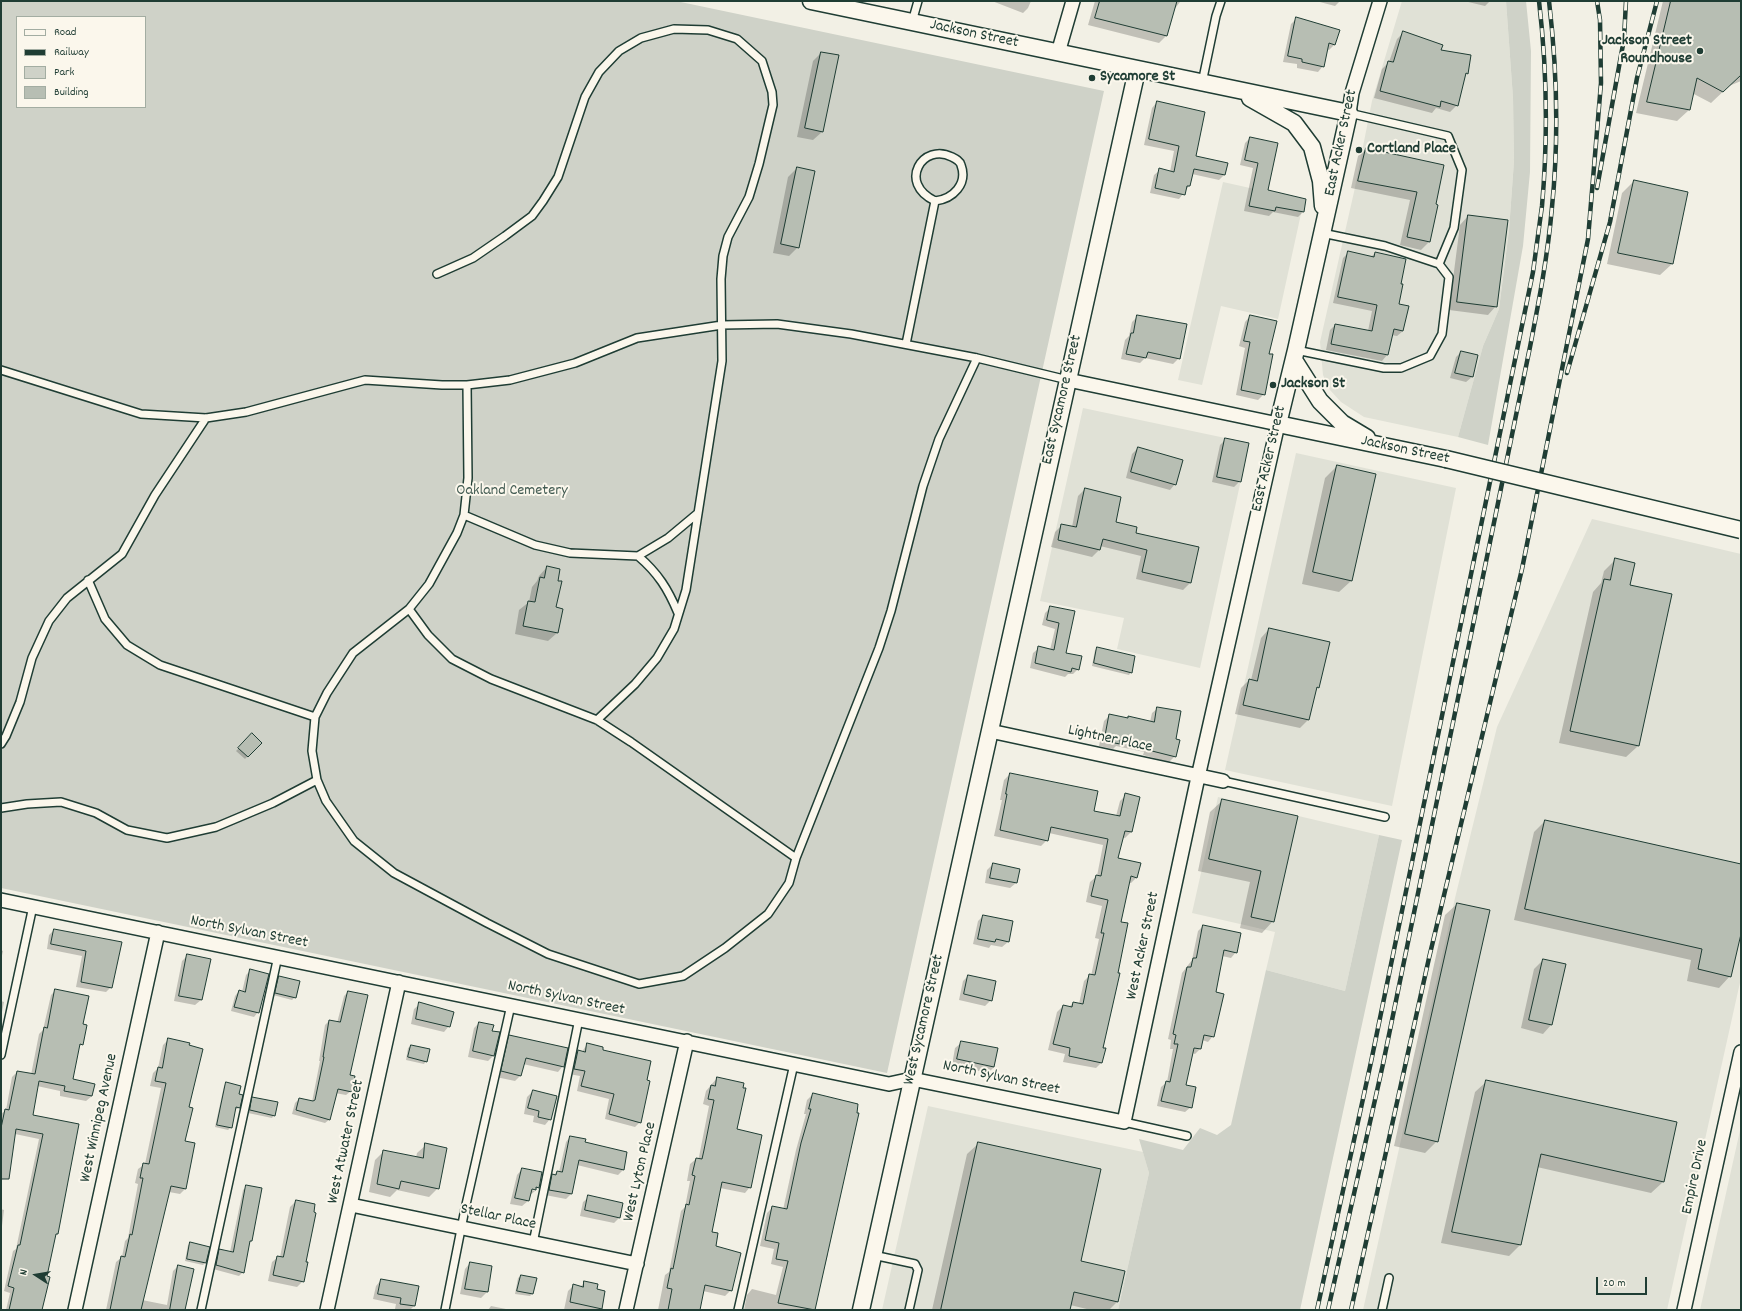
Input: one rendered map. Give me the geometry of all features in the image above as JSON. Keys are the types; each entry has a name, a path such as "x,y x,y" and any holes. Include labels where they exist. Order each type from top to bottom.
{"street":[{"name":"Jackson Street","path":"811,1 1137,70"},
{"path":"1058,53 1073,1"},
{"name":"East Acker Street","path":"1198,777 1295,355 1349,113 1352,93 1380,1"},
{"path":"1137,70 1349,113"},
{"name":"East Sycamore Street","path":"990,731 1137,70"},
{"path":"1235,90 1294,123 1312,147 1321,181 1323,228"},
{"path":"1295,355 1320,401 1342,423 1381,446"},
{"name":"Jackson Street","path":"1068,380 1446,460 1741,530"},
{"name":"Lightner Place","path":"990,731 1198,777 1223,781"},
{"name":"West Sycamore Street","path":"861,1310 990,731"},
{"name":"West Acker Street","path":"1124,1122 1198,777"},
{"name":"North Sylvan Street","path":"1,900 278,956 889,1084 912,1079 1124,1122"},
{"name":"West Winnipeg Avenue","path":"75,1310 158,932"},
{"name":"West Atwater Street","path":"327,1310 399,982"},
{"name":"West Lyton Place","path":"626,1310 687,1041"},
{"name":"Empire Drive","path":"1684,1310 1741,1052"},
{"name":"Stellar Place","path":"350,1205 637,1264"}],"lane":[{"path":"912,22 918,1"},
{"path":"1202,83 1216,16 1221,1"},
{"path":"437,274 473,258 505,236 536,211 558,177 585,97 598,72 619,51 640,38 674,30 708,30 737,39 762,61 772,92 773,106 759,164 749,197 728,237 723,256 721,279 722,361 686,590 674,628 657,658 635,684 597,720"},
{"path":"1349,113 1448,136 1462,170 1454,228 1439,264"},
{"path":"936,154 946,154 960,162 963,170 962,180 960,187 950,197 935,201 926,197 919,190 915,181 916,172 927,158 936,154"},
{"path":"906,344 935,201"},
{"path":"1295,355 1384,368 1401,368 1430,356 1442,334 1449,277 1439,264 1323,228"},
{"path":"1,370 141,414 206,418 246,412 365,380 442,386 467,386 510,380 575,363 637,338 722,325 777,324 851,334 906,344 977,358 1068,380"},
{"path":"467,386 468,478 464,515 445,558 429,584 409,608 353,653 327,693 315,717 312,752 317,780 326,801 354,841 394,873 548,954 639,984 683,976 725,948 768,914 789,883 796,858 865,684 892,611 923,486 939,439 977,358"},
{"path":"1,744 6,736 20,702 32,658 49,621 67,598 122,554 155,495 206,418"},
{"path":"464,515 535,545 570,553 638,556 668,538 698,513"},
{"path":"638,556 654,570 665,585 678,613"},
{"path":"88,580 106,619 127,646 160,665 315,717"},
{"path":"409,608 428,635 452,659 491,679 597,720 631,742 796,858"},
{"path":"1,808 27,804 62,802 96,813 127,830 167,838 216,827 273,803 317,780"},
{"path":"1223,781 1385,817"},
{"path":"1,1055 33,906"},
{"path":"201,1310 278,956"},
{"path":"445,1310 511,1005"},
{"path":"533,1242 579,1019"},
{"path":"738,1310 794,1064"},
{"path":"1124,1122 1187,1136"},
{"path":"873,1255 915,1264 918,1270 909,1310"},
{"path":"1382,1310 1389,1278"}],"shaded area":[{"path":"1402,1 1506,1 1513,98 1514,161 1509,230 1499,309 1483,346 1458,437 1364,417 1341,402 1330,390 1323,375 1320,342 1354,192 1372,101"},
{"path":"1223,182 1304,200 1278,319 1221,306 1202,385 1178,380"},
{"path":"1083,408 1249,443 1200,668 1117,649 1124,618 1040,601"},
{"path":"1296,453 1456,488 1392,806 1225,770"},
{"path":"1592,519 1741,554 1741,978 1667,1310 1363,1310 1455,898 1497,727"},
{"path":"1218,797 1379,835 1345,991 1266,970 1275,932 1192,913"},
{"path":"928,1106 1143,1152 1149,1173 1118,1310 882,1310"},
{"path":"1741,1126 1741,1310 1700,1310"}],"green space":[{"name":"Oakland Cemetery","path":"1,1 676,1 1104,91 887,1073 1,888"},
{"path":"1506,1 1526,1 1531,51 1530,172 1523,246 1488,445 1458,437 1483,346 1499,309 1509,230 1514,161 1513,98"},
{"path":"1379,835 1402,840 1300,1310 1118,1310 1149,1173 1139,1139 1183,1150 1200,1128 1217,1135 1231,1125 1266,970 1345,991"}],"building":[{"path":"1100,1 1177,1 1167,36 1095,18"},
{"name":"Jackson Street Roundhouse","path":"1671,1 1741,1 1741,75 1723,92 1697,78 1690,110 1647,102"},
{"path":"1296,17 1340,30 1335,45 1329,43 1324,67 1302,62 1302,59 1288,56"},
{"path":"1403,31 1443,45 1441,50 1471,55 1468,74 1466,73 1458,106 1441,101 1440,107 1380,91 1388,61 1393,62"},
{"path":"821,52 839,55 823,132 805,128"},
{"path":"1157,101 1205,112 1196,156 1228,163 1225,175 1194,169 1190,186 1187,186 1185,195 1155,188 1159,168 1174,172 1179,146 1149,139"},
{"path":"1250,137 1278,143 1268,190 1306,199 1304,212 1276,207 1275,211 1249,206 1258,163 1245,160"},
{"path":"1366,148 1444,165 1436,204 1438,205 1430,242 1407,237 1417,192 1358,181"},
{"path":"797,167 815,171 799,248 781,244"},
{"path":"1634,180 1688,192 1673,264 1618,253"},
{"path":"1468,215 1508,220 1497,307 1457,302"},
{"path":"1348,251 1374,257 1375,252 1406,259 1399,304 1409,306 1403,331 1394,329 1388,355 1331,344 1335,324 1372,331 1377,305 1338,297"},
{"path":"1137,315 1187,324 1180,359 1148,352 1146,358 1126,354"},
{"path":"1250,315 1277,321 1269,354 1273,354 1265,395 1241,390 1250,342 1244,341"},
{"path":"1461,351 1478,355 1473,377 1455,373"},
{"path":"1225,438 1249,443 1241,482 1217,477"},
{"path":"1138,447 1183,460 1176,485 1131,472"},
{"path":"1337,465 1376,474 1352,581 1313,572"},
{"path":"1085,488 1121,497 1116,522 1137,527 1136,533 1199,547 1191,583 1142,572 1147,550 1103,539 1100,550 1058,540 1061,524 1076,527"},
{"path":"1615,558 1635,563 1630,585 1672,594 1639,746 1570,731 1604,579 1610,580"},
{"path":"547,566 560,569 558,581 562,581 556,607 563,609 558,633 523,626 528,601 535,602 540,577 544,578"},
{"path":"1050,606 1075,611 1066,653 1082,656 1079,670 1072,668 1071,672 1035,663 1038,646 1054,650 1059,623 1047,620"},
{"path":"1269,628 1330,642 1319,688 1317,687 1309,720 1243,705 1249,679 1257,681"},
{"path":"1097,647 1135,656 1132,673 1094,663"},
{"path":"1157,707 1181,711 1176,739 1180,740 1176,757 1148,750 1149,746 1120,740 1120,744 1104,741 1109,714 1128,718 1128,716 1154,722"},
{"path":"252,733 262,743 248,757 238,748"},
{"path":"1010,773 1098,791 1094,811 1120,816 1125,793 1140,797 1132,832 1125,831 1118,858 1141,863 1137,878 1131,876 1121,922 1128,923 1118,973 1120,973 1103,1048 1106,1048 1102,1063 1069,1056 1070,1048 1053,1044 1063,1005 1072,1007 1073,1002 1083,1004 1089,974 1095,975 1104,933 1101,933 1108,900 1091,896 1096,875 1101,876 1108,839 1051,827 1048,841 1000,830"},
{"path":"1222,799 1298,816 1274,922 1251,917 1261,871 1209,859"},
{"path":"1545,820 1741,864 1741,934 1731,977 1698,969 1702,949 1525,909"},
{"path":"993,863 1020,869 1017,883 990,878"},
{"path":"1457,903 1490,910 1438,1142 1405,1134"},
{"path":"983,915 1013,921 1009,942 996,939 995,942 978,939"},
{"path":"1203,925 1241,933 1237,953 1224,950 1216,992 1224,994 1214,1037 1204,1035 1201,1049 1194,1048 1186,1085 1196,1087 1192,1108 1161,1101 1166,1081 1170,1082 1178,1044 1174,1044 1176,1035 1173,1034 1187,967 1191,967 1193,958 1196,958"},
{"path":"54,929 122,942 112,988 81,982 86,951 51,944"},
{"path":"187,954 211,959 202,1000 179,996"},
{"path":"1543,959 1566,964 1552,1025 1529,1020"},
{"path":"250,969 269,974 259,1013 234,1007 239,990 245,992"},
{"path":"968,975 996,981 992,1001 964,994"},
{"path":"279,976 300,981 296,998 275,993"},
{"path":"55,989 89,996 83,1024 87,1025 83,1045 80,1044 73,1079 95,1084 92,1096 64,1091 65,1086 39,1081 33,1115 79,1124 58,1234 56,1234 47,1276 50,1277 42,1310 9,1310 14,1288 8,1286 18,1245 20,1245 43,1134 16,1129 9,1179 1,1179 1,1128 5,1109 9,1110 17,1071 35,1074 44,1027 47,1028"},
{"path":"348,991 368,995 350,1075 355,1076 352,1092 338,1089 330,1120 296,1110 299,1098 313,1101 315,1100 324,1057 329,1020 340,1022"},
{"path":"419,1002 454,1012 450,1027 416,1019"},
{"path":"479,1022 494,1025 492,1031 500,1032 494,1056 473,1051"},
{"path":"509,1035 568,1048 564,1067 526,1058 521,1076 501,1071"},
{"path":"168,1038 190,1043 189,1045 203,1049 189,1107 193,1108 185,1141 195,1143 186,1189 171,1186 141,1310 110,1310 121,1256 125,1257 130,1234 132,1235 143,1178 140,1178 143,1163 149,1164 166,1083 155,1081 158,1067 162,1068"},
{"path":"961,1041 998,1048 994,1067 957,1059"},
{"path":"587,1043 603,1047 603,1050 651,1061 647,1080 650,1081 641,1123 609,1114 614,1094 581,1086 585,1071 574,1069 578,1050 585,1052"},
{"path":"411,1045 430,1049 427,1062 408,1057"},
{"path":"717,1077 744,1083 743,1088 746,1088 737,1129 762,1135 751,1188 722,1182 712,1232 718,1233 716,1246 741,1253 732,1291 705,1285 700,1310 668,1310 672,1289 667,1288 671,1268 673,1269 686,1204 689,1205 695,1176 692,1175 696,1158 702,1159 714,1100 708,1099 711,1085 715,1086"},
{"path":"1486,1080 1677,1122 1664,1182 1541,1154 1521,1245 1452,1232"},
{"path":"226,1082 241,1086 239,1094 243,1095 240,1108 236,1107 232,1128 217,1125"},
{"path":"533,1090 557,1096 551,1120 538,1117 539,1111 528,1108"},
{"path":"813,1093 858,1104 857,1113 859,1113 815,1310 778,1303 788,1261 776,1259 779,1243 765,1240 772,1206 787,1209 801,1143 811,1109 809,1109"},
{"path":"252,1097 278,1102 275,1116 250,1110"},
{"path":"570,1136 586,1139 585,1142 627,1152 624,1170 579,1160 572,1194 549,1190 552,1174 556,1175 557,1171 562,1172"},
{"path":"978,1142 1101,1169 1081,1261 1125,1271 1118,1302 1074,1292 1070,1310 941,1310"},
{"path":"425,1143 447,1148 439,1189 401,1181 399,1189 377,1184 383,1150 423,1158"},
{"path":"522,1168 542,1172 539,1188 536,1187 536,1190 532,1189 529,1201 515,1198"},
{"path":"246,1185 262,1188 244,1273 216,1265 219,1249 233,1252"},
{"path":"588,1195 623,1203 620,1218 585,1210"},
{"path":"296,1200 315,1204 314,1212 316,1213 306,1262 308,1262 304,1282 273,1275 277,1256 283,1257"},
{"path":"190,1242 210,1247 206,1263 187,1259"},
{"path":"470,1262 492,1266 488,1292 465,1289"},
{"path":"178,1265 194,1269 185,1310 170,1310"},
{"path":"521,1275 537,1278 533,1294 517,1291"},
{"path":"381,1279 419,1286 415,1306 400,1304 401,1298 378,1294"},
{"path":"584,1281 598,1284 597,1289 605,1291 602,1309 570,1302 573,1284 583,1287"}],"railway":[{"path":"1317,1310 1371,1062 1533,272 1542,206 1546,129 1544,52 1539,1"},
{"path":"1328,1310 1383,1064 1530,347 1543,277 1552,207 1556,155 1554,52 1549,1"},
{"path":"1351,1310 1429,958 1522,569 1588,239 1601,83 1600,20 1597,1"},
{"path":"1597,188 1624,39 1626,1"},
{"path":"1567,373 1610,222 1637,78 1657,1"}],"place":[{"name":"Jackson Street Roundhouse","path":"1700,51"},
{"name":"Sycamore St","path":"1092,78"},
{"name":"Cortland Place","path":"1359,150"},
{"name":"Jackson St","path":"1273,385"}]}
